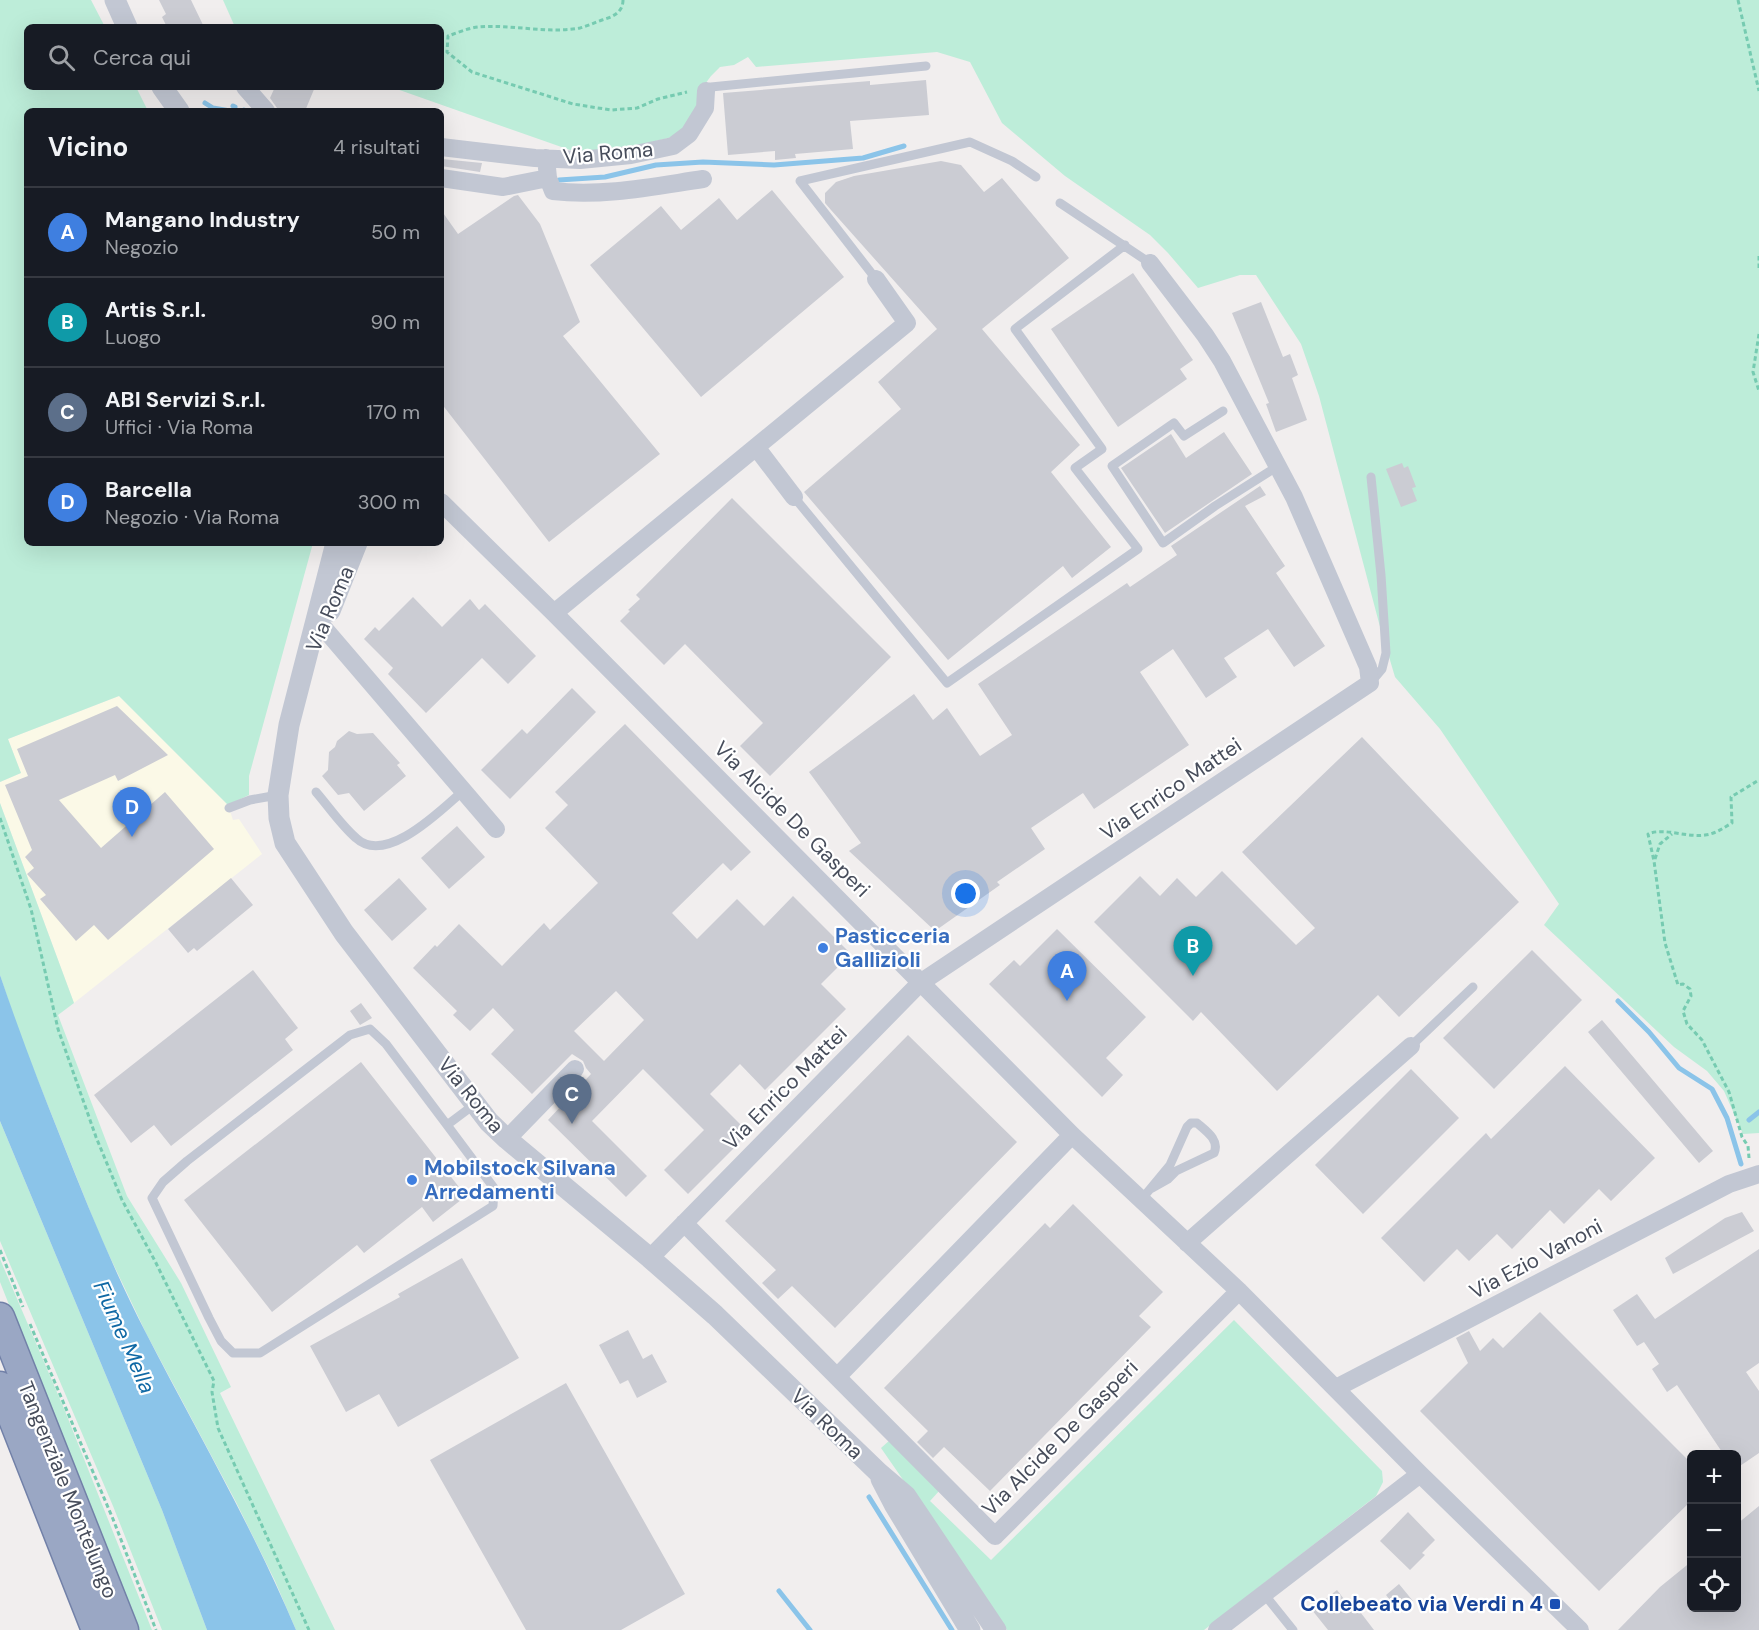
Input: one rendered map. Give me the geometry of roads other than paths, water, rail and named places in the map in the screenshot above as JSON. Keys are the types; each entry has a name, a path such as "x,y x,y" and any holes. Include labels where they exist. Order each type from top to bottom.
{"highway":[{"name":"Tangenziale Montelungo","path":"12,1314 124,1630"},
{"name":"Tangenziale Montelungo","path":"0,1386 96,1630"}],"street":[{"path":"115,0 126,24"},
{"path":"164,90 178,108"},
{"path":"248,90 263,108"},
{"name":"Via Roma","path":"444,147 580,160 631,155 673,146 689,134 701,118 705,108 698,91"},
{"name":"Via Roma","path":"546,158 548,178 553,191 571,193 638,189 703,178"},
{"name":"Via Roma","path":"444,178 502,187 548,178"},
{"path":"1150,263 1222,361 1278,466 1294,497 1364,658 1371,675 1370,683"},
{"path":"554,613 907,323 876,279"},
{"path":"756,447 794,497"},
{"name":"Via Alcide De Gasperi","path":"444,505 1072,1135 1147,1194 1187,1242 1580,1630"},
{"name":"Via Roma","path":"335,546 289,725 278,795 279,818 285,843 344,933 489,1122 715,1315 879,1473 906,1496 996,1630"},
{"name":"Via Roma","path":"302,675 356,546"},
{"path":"323,627 496,829"},
{"name":"Via Enrico Mattei","path":"650,1258 920,983 1370,683"},
{"path":"1187,1242 1411,1046"},
{"path":"507,1139 575,1069"},
{"path":"837,1377 1072,1135"},
{"name":"Via Ezio Vanoni","path":"1336,1388 1730,1184 1757,1178"},
{"name":"Via Alcide De Gasperi","path":"684,1223 994,1536 1239,1291"},
{"name":"Via Roma","path":"879,1473 894,1504 970,1630"},
{"path":"1217,1630 1420,1474"}],"lane":[{"path":"698,91 711,87 926,66"},
{"path":"876,279 800,181 970,142 1012,160 1036,177"},
{"path":"1060,203 1150,263"},
{"path":"794,497 947,683 1138,549 1075,468 1102,449 1015,328 1125,245"},
{"path":"1223,411 1184,436 1174,423 1112,466 1163,543 1215,506 1278,466"},
{"path":"1370,683 1382,669 1386,653 1371,477"},
{"path":"316,792 357,839 370,846 387,844 427,824 463,791"},
{"path":"229,808 250,800 278,795"},
{"path":"1411,1046 1473,987"},
{"path":"370,1029 386,1044 447,1125 494,1188 493,1206 260,1353 233,1353 221,1341 152,1198 163,1182 350,1035 370,1029"},
{"path":"447,1125 475,1104"},
{"path":"1191,1123 1197,1123 1216,1142 1214,1153 1176,1171 1147,1194 1170,1165 1187,1127 1191,1123"},
{"path":"1264,1594 1293,1630"}],"water":[{"name":"Fiume Mella","path":"0,975 46,1100 112,1262 134,1310 243,1517 296,1630 207,1630 162,1510 0,1121"}],"waterway":[{"path":"205,103 213,108"},
{"path":"559,180 605,177 656,165 703,162 774,165 863,158 904,146"},
{"path":"1618,1001 1649,1032 1679,1068 1712,1089 1727,1118 1741,1164"},
{"path":"1749,1120 1759,1112"},
{"path":"869,1497 952,1630"},
{"path":"779,1591 810,1630"}],"place":[{"name":"Barcella","path":"132,837"},
{"name":"Pasticceria Gallizioli","path":"823,948"},
{"name":"Artis S.r.l.","path":"1193,976"},
{"name":"Mangano Industry","path":"1067,1001"},
{"name":"ABI Servizi S.r.l.","path":"572,1124"},
{"name":"Mobilstock Silvana Arredamenti","path":"412,1180"},
{"name":"Collebeato via Verdi n 4","path":"1555,1604"}]}
